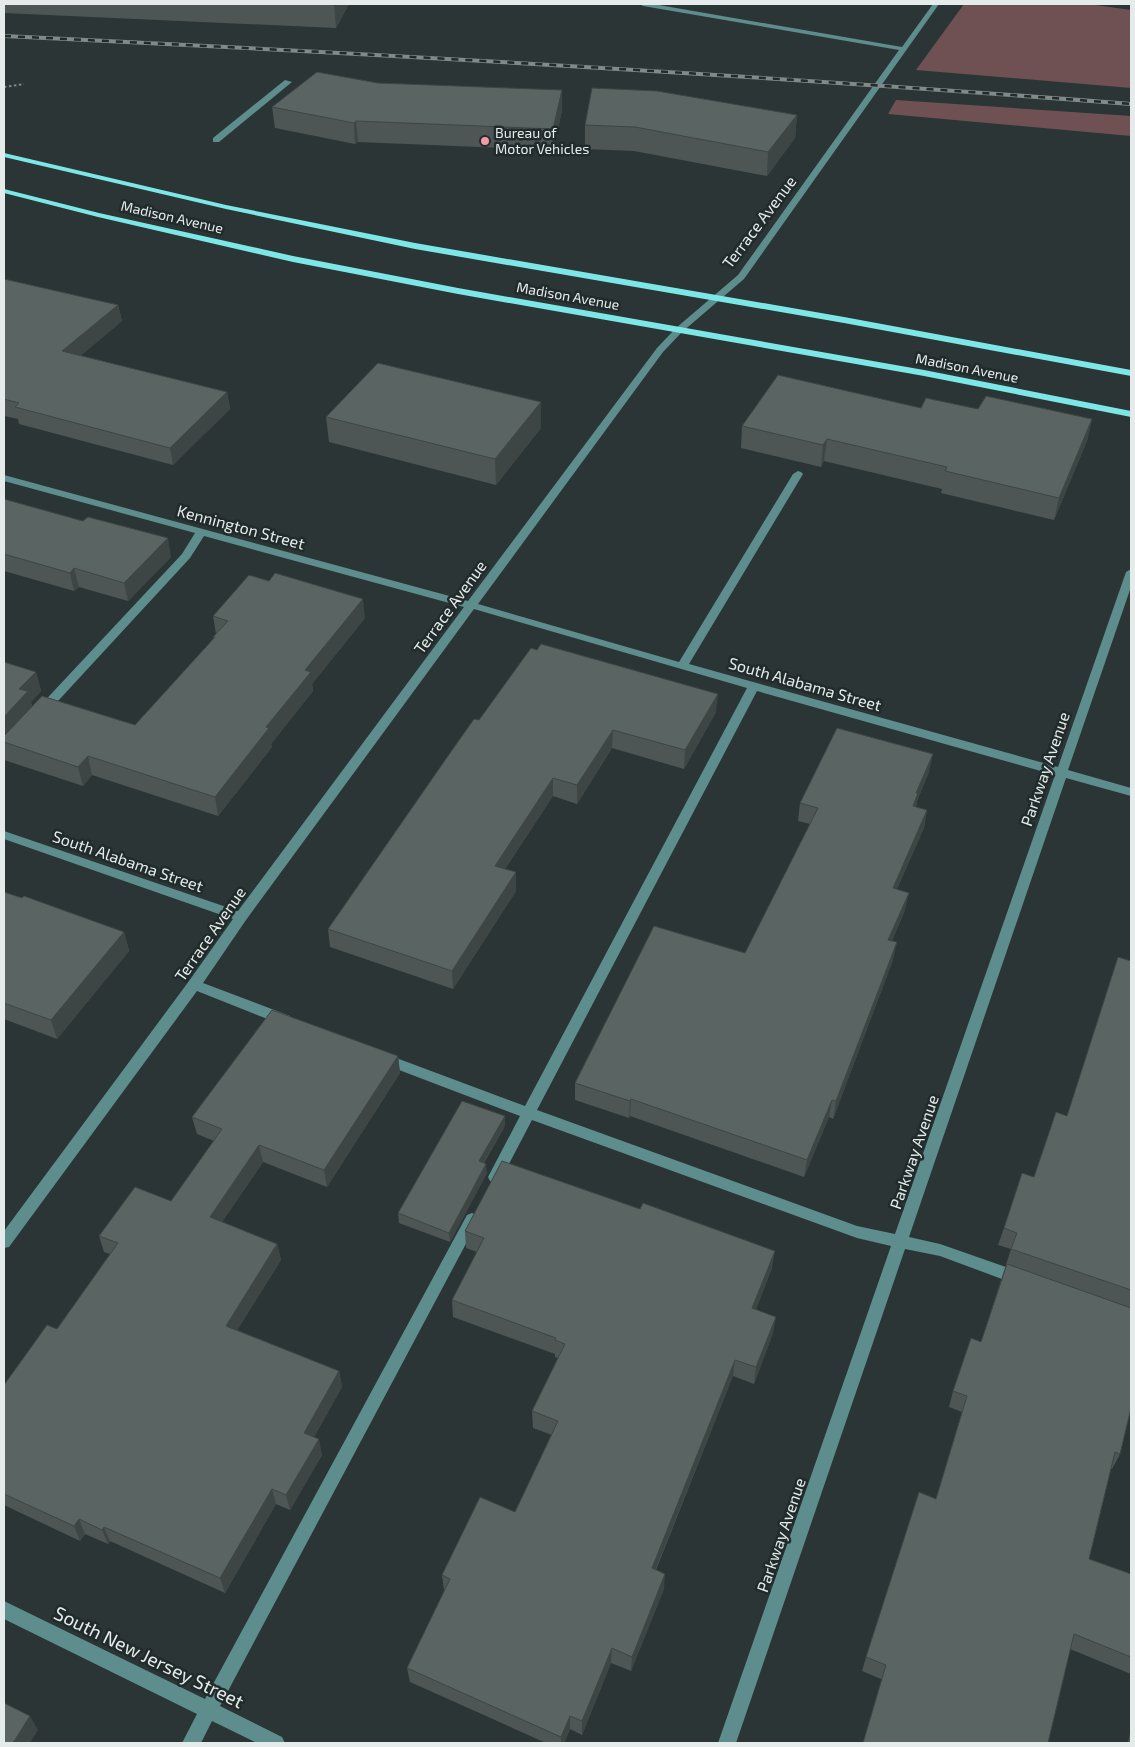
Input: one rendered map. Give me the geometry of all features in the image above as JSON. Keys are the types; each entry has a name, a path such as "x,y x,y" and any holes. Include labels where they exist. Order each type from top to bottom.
{"main road":[{"name":"Madison Avenue","path":"4,155 136,187 325,228 497,261 965,341 1131,373"},
{"name":"Madison Avenue","path":"4,191 115,219 293,259 458,291 924,373 1131,414"}],"street":[{"path":"643,4 904,50"},
{"name":"Terrace Avenue","path":"4,1242 620,403 660,350 679,330 741,277 936,4"},
{"path":"216,140 288,82"},
{"path":"682,666 798,474"},
{"name":"Kennington Street","path":"4,478 471,605"},
{"path":"31,722 186,556 201,532"},
{"name":"Parkway Avenue","path":"727,1743 902,1241 1131,572"},
{"name":"South Alabama Street","path":"471,605 1131,792"},
{"path":"486,1192 754,686"},
{"name":"South Alabama Street","path":"4,835 241,917"},
{"path":"194,985 302,1026"},
{"path":"366,1051 529,1113 857,1232 940,1250 1031,1282"},
{"path":"192,1743 477,1210"},
{"name":"South New Jersey Street","path":"4,1610 209,1712 231,1720 276,1743"}],"path":[{"path":"4,86 24,84"}],"shaded area":[{"path":"964,4 1088,4 1131,10 1131,88 916,70"},
{"path":"896,100 1131,116 1131,136 888,114"}],"building":[{"path":"317,72 378,83 562,90 553,129 356,121 354,123 272,107"},
{"path":"592,88 657,91 797,115 768,152 635,127 585,125"},
{"path":"4,279 118,305 62,351 227,392 170,448 15,407 19,403 4,399"},
{"path":"378,363 541,402 495,459 326,417"},
{"path":"778,375 921,408 926,398 978,409 986,396 1092,419 1059,498 945,471 947,467 827,439 823,445 742,426"},
{"path":"4,499 83,521 88,517 168,538 124,583 74,568 70,573 4,554"},
{"path":"275,573 363,599 305,670 311,672 266,727 269,728 215,797 88,756 78,767 4,742 4,736 42,696 135,725 228,621 213,616 249,575 269,581"},
{"path":"541,644 718,694 685,750 613,730 577,785 553,778 495,866 516,872 452,971 328,929 474,719 479,720 531,648 537,650"},
{"path":"4,662 36,672 19,689 28,691 4,717"},
{"path":"837,728 933,754 916,793 918,793 913,806 927,810 893,888 909,893 888,940 897,942 836,1101 832,1100 807,1160 631,1099 630,1101 575,1083 654,926 745,953 818,808 800,803"},
{"path":"4,892 22,898 24,896 124,932 51,1020 4,1003"},
{"path":"1118,957 1131,961 1131,1290 1011,1249 1017,1233 1004,1228 1022,1173 1034,1177 1056,1112 1067,1116"},
{"path":"272,1010 398,1056 324,1170 259,1145 210,1217 277,1244 226,1326 339,1371 304,1433 319,1439 286,1495 272,1489 220,1578 104,1527 102,1530 79,1519 74,1526 4,1494 4,1385 47,1325 57,1329 118,1243 99,1236 135,1187 171,1201 222,1129 192,1117"},
{"path":"462,1101 505,1116 479,1161 486,1164 449,1233 398,1213"},
{"path":"502,1161 640,1209 643,1203 775,1251 752,1308 776,1317 756,1367 735,1360 652,1568 665,1574 632,1657 612,1648 582,1721 570,1716 561,1737 407,1668 450,1579 442,1575 480,1497 515,1512 558,1421 532,1411 565,1344 555,1340 556,1338 452,1300 484,1238 465,1231"},
{"path":"1007,1264 1131,1308 1131,1408 1120,1454 1115,1452 1089,1559 1131,1574 1131,1657 1074,1634 1048,1743 863,1743 886,1665 866,1657 919,1492 936,1499 967,1396 953,1391 971,1338 981,1342"},
{"path":"4,1703 30,1716 13,1743 4,1743"}],"railway":[{"path":"4,36 568,66 1131,104"}],"place":[{"name":"Bureau of Motor Vehicles","path":"485,141"}]}
